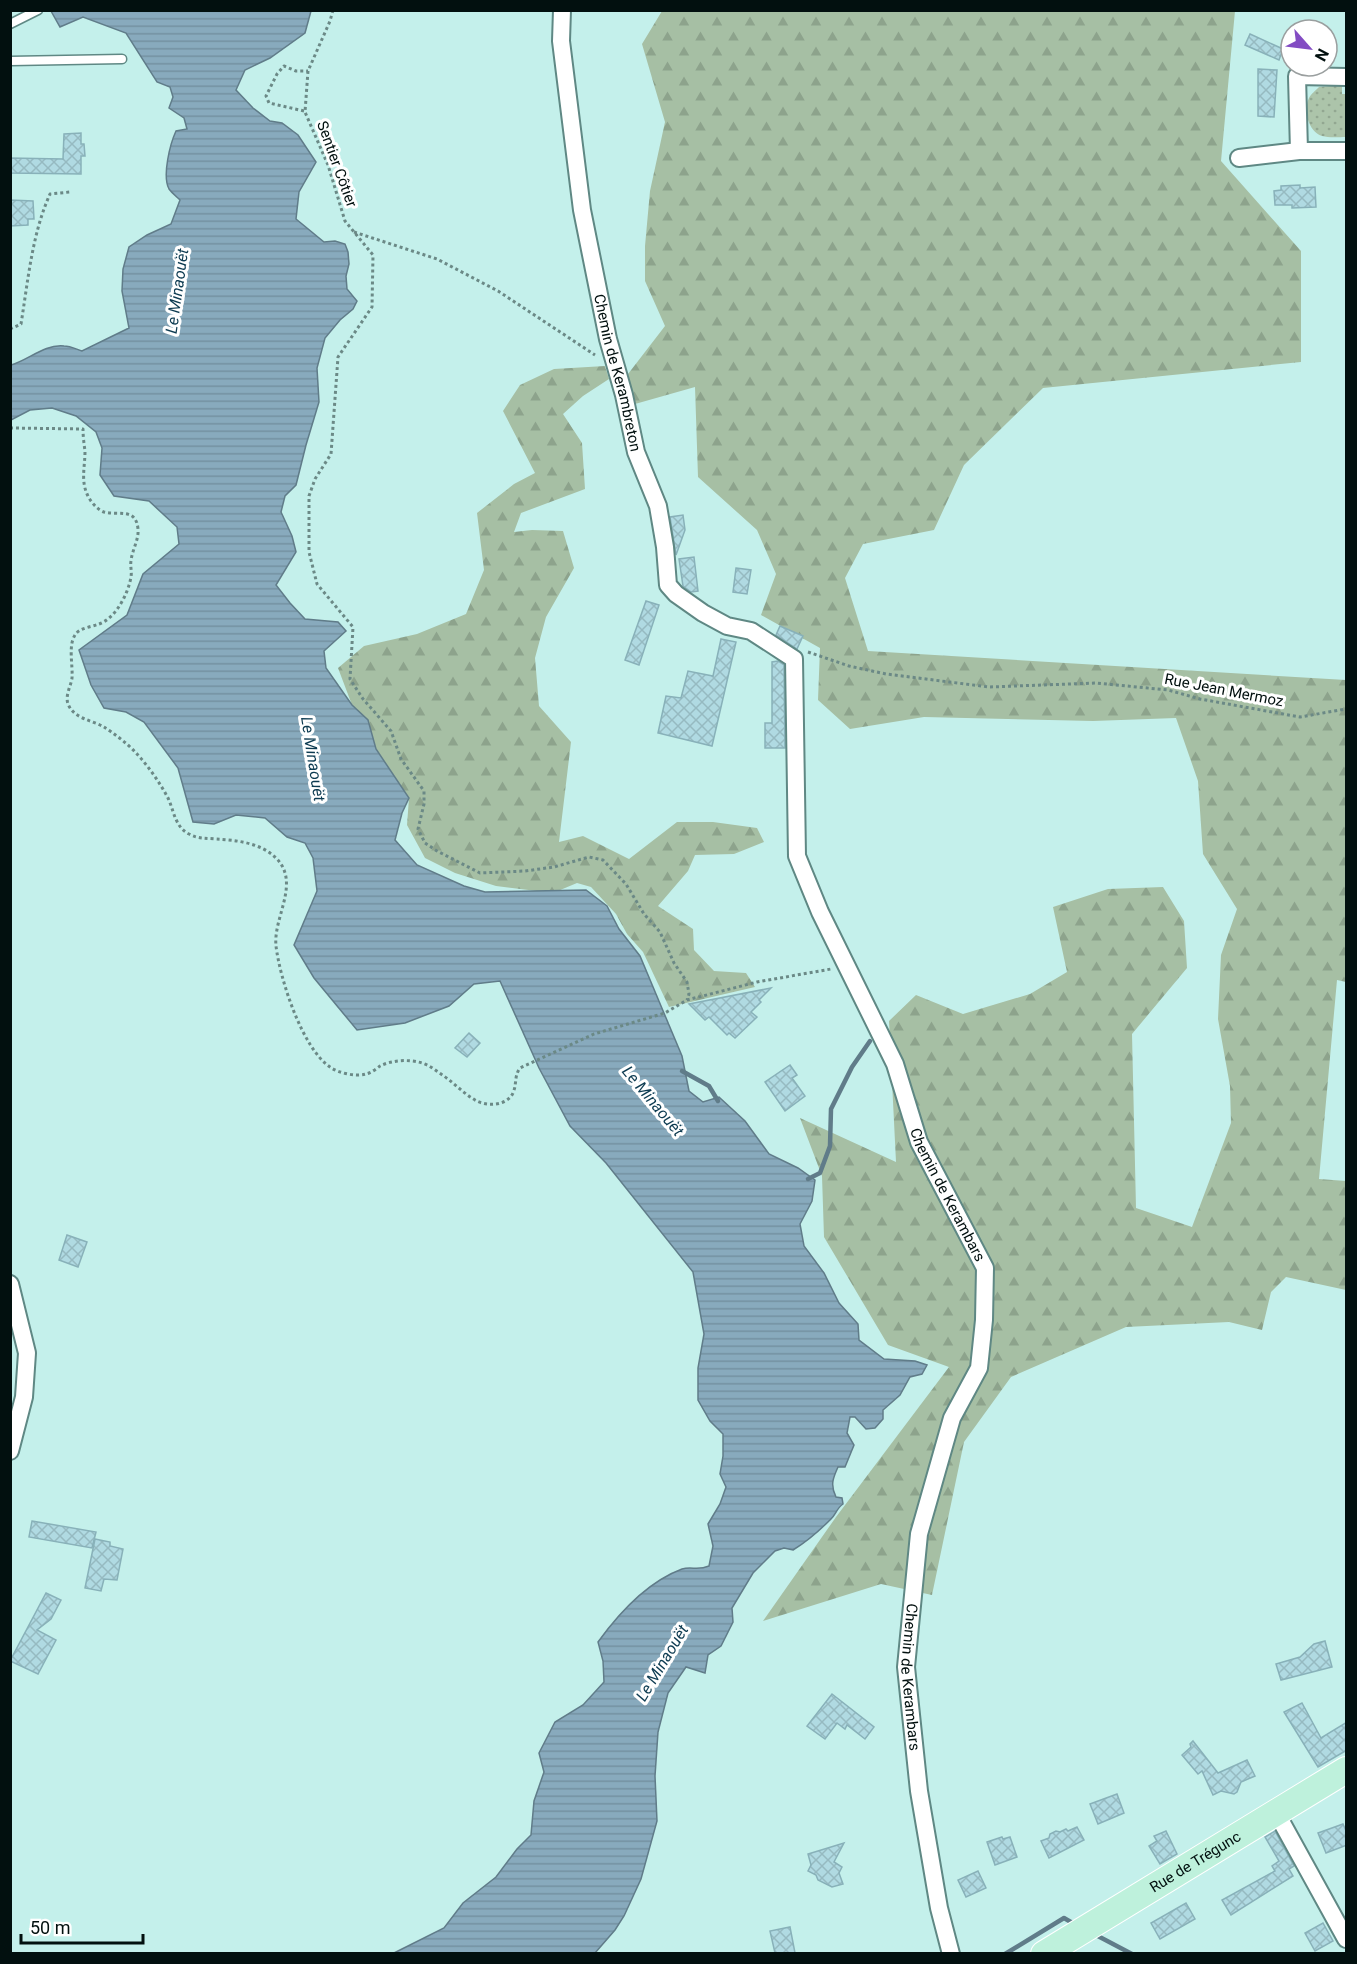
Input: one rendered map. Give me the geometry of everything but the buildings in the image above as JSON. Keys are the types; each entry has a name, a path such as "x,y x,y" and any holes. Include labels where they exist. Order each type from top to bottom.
{"main road":[{"name":"Rue de Trégunc","path":"1044,1953 1347,1770"}],"street":[{"name":"Chemin de Kerambreton","path":"562,10 561,41 582,210 608,339 636,452 658,506 668,585 676,594 703,613 727,626 751,631 794,659"},
{"path":"1299,151 1297,76 1347,77"},
{"path":"1239,158 1299,151 1347,151"},
{"name":"Chemin de Kerambars","path":"794,659 797,856 820,912 895,1064 919,1142 985,1268 984,1320 979,1368 952,1418 919,1534 906,1667 919,1791 939,1908 951,1953"},
{"path":"10,1284 27,1353 24,1397 10,1451"},
{"path":"1276,1812 1347,1939"}],"lane":[{"path":"10,24 38,10"},
{"path":"10,62 122,59"}],"path":[{"name":"Sentier Côtier","path":"333,10 308,71 305,86 305,111 328,165 345,221 373,255 372,307 338,357 331,454 315,479 309,496 309,552 317,584 353,627 350,679 363,699 391,731 401,759 424,791 424,804 418,829 425,843 480,873 554,867 589,857 603,860 626,885 644,914 666,941 674,963 687,982 689,994 687,999"},
{"path":"305,111 269,103 266,96 276,74 284,66 296,71 308,71"},
{"path":"10,329 21,324 32,259 50,194 70,192"},
{"path":"352,232 437,259 498,291 617,369"},
{"path":"10,428 83,429 85,452 82,479 90,500 105,512 128,514 135,521 138,534 131,561 132,573 123,597 110,617 74,635 71,649 72,681 68,697 69,704 75,714 103,726 134,751 167,797 184,831 201,838 235,841 256,846 266,850 282,865 285,873 286,895 276,933 276,946 283,976 310,1047 335,1070 359,1075 388,1063 399,1061 424,1063 454,1083 473,1100 487,1104 503,1103 508,1100 514,1088 517,1071 520,1068 594,1034 665,1014 687,999 757,982 847,967"},
{"name":"Rue Jean Mermoz","path":"794,659 806,651 849,666 886,674 989,687 1096,683 1168,690 1200,699 1300,717 1347,709"}],"green space":[{"path":"662,11 1235,11 1221,161 1301,251 1301,362 1043,388 964,465 934,530 863,544 845,578 868,651 1346,680 1346,982 1337,980 1319,1179 1346,1181 1346,1290 1286,1277 1271,1292 1262,1330 1229,1322 1126,1327 1011,1377 964,1442 932,1595 881,1584 763,1621 836,1517 949,1367 888,1345 824,1237 822,1176 800,1118 896,1162 889,1021 916,995 963,1014 1030,994 1067,972 1053,907 1108,889 1163,887 1184,921 1187,968 1132,1034 1136,1208 1192,1227 1231,1123 1230,1086 1218,1019 1221,955 1237,909 1203,854 1198,781 1176,718 1093,721 924,717 850,729 818,700 820,648 761,615 776,574 757,530 698,477 695,387 635,404 628,374 665,326 645,281 645,246 650,191 665,122 642,44"},
{"path":"1342,85 1342,94 1346,94 1346,137 1322,136 1310,125 1307,103 1319,87"},
{"path":"605,366 609,379 583,396 563,414 582,443 585,489 521,513 514,532 563,531 574,568 546,617 535,658 539,706 571,742 559,842 583,836 629,859 677,822 713,822 757,828 764,842 734,854 695,855 688,871 658,906 693,929 694,950 714,971 746,973 755,987 669,1007 643,952 627,934 616,914 591,887 577,883 553,893 496,886 455,873 425,858 407,825 409,798 376,749 368,720 352,705 338,668 364,646 417,634 466,614 484,570 477,513 514,484 535,473 503,411 520,385 554,369"}],"water":[{"name":"Le Minaouët","path":"51,11 311,11 305,33 270,58 245,70 236,90 253,108 270,121 282,123 298,135 316,162 299,192 296,219 324,242 335,241 345,244 349,264 346,276 347,289 357,301 353,309 325,338 317,368 319,402 296,485 285,496 281,512 292,536 296,552 276,585 305,619 338,622 346,631 324,651 326,668 352,705 368,720 376,749 409,798 402,813 395,840 417,865 464,886 485,892 586,890 607,906 619,929 640,956 682,1056 689,1091 703,1102 719,1097 745,1121 769,1154 798,1168 815,1180 812,1201 800,1224 804,1246 824,1273 839,1303 858,1324 859,1340 884,1359 915,1361 927,1365 922,1374 910,1377 900,1395 883,1410 883,1419 875,1428 866,1429 855,1417 850,1417 847,1433 854,1445 845,1467 838,1467 833,1482 836,1497 842,1498 843,1504 818,1532 793,1550 784,1548 775,1551 753,1573 732,1608 733,1622 721,1646 708,1655 705,1673 686,1667 668,1693 658,1732 655,1776 657,1821 641,1879 624,1916 595,1953 394,1953 444,1928 463,1903 496,1877 531,1835 534,1801 544,1772 539,1753 555,1722 583,1705 604,1682 603,1661 598,1642 606,1631 635,1600 657,1582 682,1569 709,1566 713,1546 708,1524 720,1504 726,1487 720,1474 723,1434 710,1421 698,1400 698,1368 704,1334 693,1272 606,1163 570,1126 539,1068 500,981 474,984 449,1006 405,1023 357,1030 314,978 294,945 317,891 313,858 305,843 287,837 265,818 236,815 214,824 193,822 178,768 144,722 126,712 104,708 91,685 79,650 127,615 143,574 179,544 177,527 149,501 114,496 100,475 102,448 96,432 76,416 52,408 30,410 11,420 11,365 50,347 68,346 82,351 129,328 122,291 123,269 129,247 147,235 171,224 180,200 169,189 167,183 168,160 176,131 187,129 184,118 169,108 173,97 170,87 157,82 126,33 83,17 60,27"}],"waterway":[{"path":"808,1179 820,1173 830,1146 831,1109 852,1067 870,1041"},
{"path":"682,1071 709,1086 718,1101"},
{"path":"1005,1954 1064,1918 1076,1925"},
{"path":"1094,1934 1132,1954"}]}
